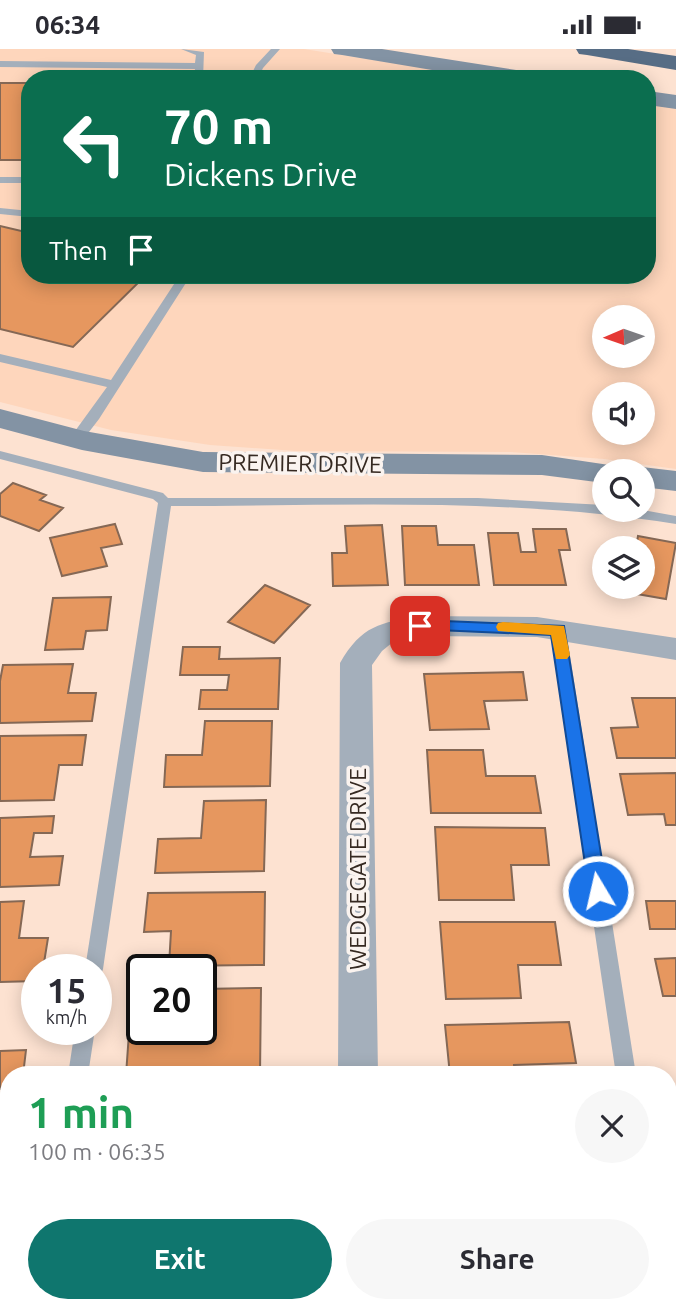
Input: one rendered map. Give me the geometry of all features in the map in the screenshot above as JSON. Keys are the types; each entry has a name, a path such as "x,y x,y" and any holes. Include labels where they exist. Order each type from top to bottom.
{"highway":[{"path":"587,49 676,63"},
{"path":"649,59 676,69"}],"street":[{"path":"342,49 448,70"},
{"path":"656,99 676,102"},
{"name":"PREMIER DRIVE","path":"0,418 77,438 203,463 542,465 592,471"},
{"path":"655,479 676,481"},
{"name":"WEDGEGATE DRIVE","path":"358,1066 356,663 371,643 384,633 400,628 420,626 558,630"},
{"path":"558,630 676,649"}],"lane":[{"path":"185,49 200,52 199,70"},
{"path":"258,70 276,49"},
{"path":"0,64 91,61 199,66"},
{"path":"0,180 21,180"},
{"path":"0,211 21,212"},
{"path":"77,438 115,385 179,284"},
{"path":"0,358 115,385"},
{"path":"0,455 158,496 164,502 478,502 592,508"},
{"path":"96,954 164,502"},
{"path":"655,517 676,520"},
{"path":"558,630 625,1066"},
{"path":"79,1066 83,1045"}],"shaded area":[{"path":"0,49 304,49 436,70 21,70 21,284 656,284 656,103 676,106 676,469 655,466 655,459 604,459 511,452 296,451 210,445 111,430 0,402"}],"building":[{"path":"0,83 21,83 21,160 0,160"},
{"path":"0,226 21,231 21,284 137,284 73,347 0,329"},
{"path":"13,483 46,495 40,500 63,508 39,531 0,516 0,494"},
{"path":"115,524 122,544 101,548 107,566 62,576 50,538"},
{"path":"382,525 388,585 333,586 332,553 347,553 345,526"},
{"path":"402,526 436,526 438,545 474,545 479,585 405,585"},
{"path":"533,529 566,529 570,550 559,550 566,585 494,585 488,533 518,533 521,552 536,552"},
{"path":"655,539 676,543 666,599 655,597"},
{"path":"265,585 310,605 274,643 228,622"},
{"path":"111,597 107,630 86,631 83,649 45,650 53,598"},
{"path":"183,647 220,647 219,659 280,658 278,709 199,709 201,690 227,690 229,675 180,675"},
{"path":"73,664 68,693 96,693 92,721 0,723 0,681 3,665"},
{"path":"523,672 527,700 484,701 489,729 430,730 424,674"},
{"path":"632,698 676,698 676,758 617,758 611,728 638,727"},
{"path":"205,721 272,721 270,786 164,787 166,755 202,755"},
{"path":"86,735 82,765 59,765 54,800 0,801 0,736"},
{"path":"427,750 483,750 486,776 535,776 541,813 431,813"},
{"path":"676,773 676,825 666,825 664,814 628,815 620,774"},
{"path":"266,800 264,871 155,873 158,839 201,838 204,801"},
{"path":"54,816 52,833 34,833 30,857 63,856 59,885 0,887 0,818"},
{"path":"435,827 545,828 549,865 511,865 514,900 439,900"},
{"path":"265,892 264,965 217,965 217,954 170,954 171,931 144,932 148,893"},
{"path":"24,901 19,938 48,938 45,954 21,954 21,981 0,982 0,902"},
{"path":"646,901 676,901 676,929 650,929"},
{"path":"440,922 555,922 561,965 518,965 521,998 446,999"},
{"path":"676,958 676,996 663,996 655,959"},
{"path":"261,988 260,1066 127,1066 128,1045 217,1045 217,989"},
{"path":"569,1022 576,1063 449,1066 445,1025"},
{"path":"26,1050 24,1066 0,1066 0,1051"}],"slow traffic":[{"path":"503,627 558,630 562,655"}],"route":[{"path":"420,626 537,627 558,630 598,891"}]}
